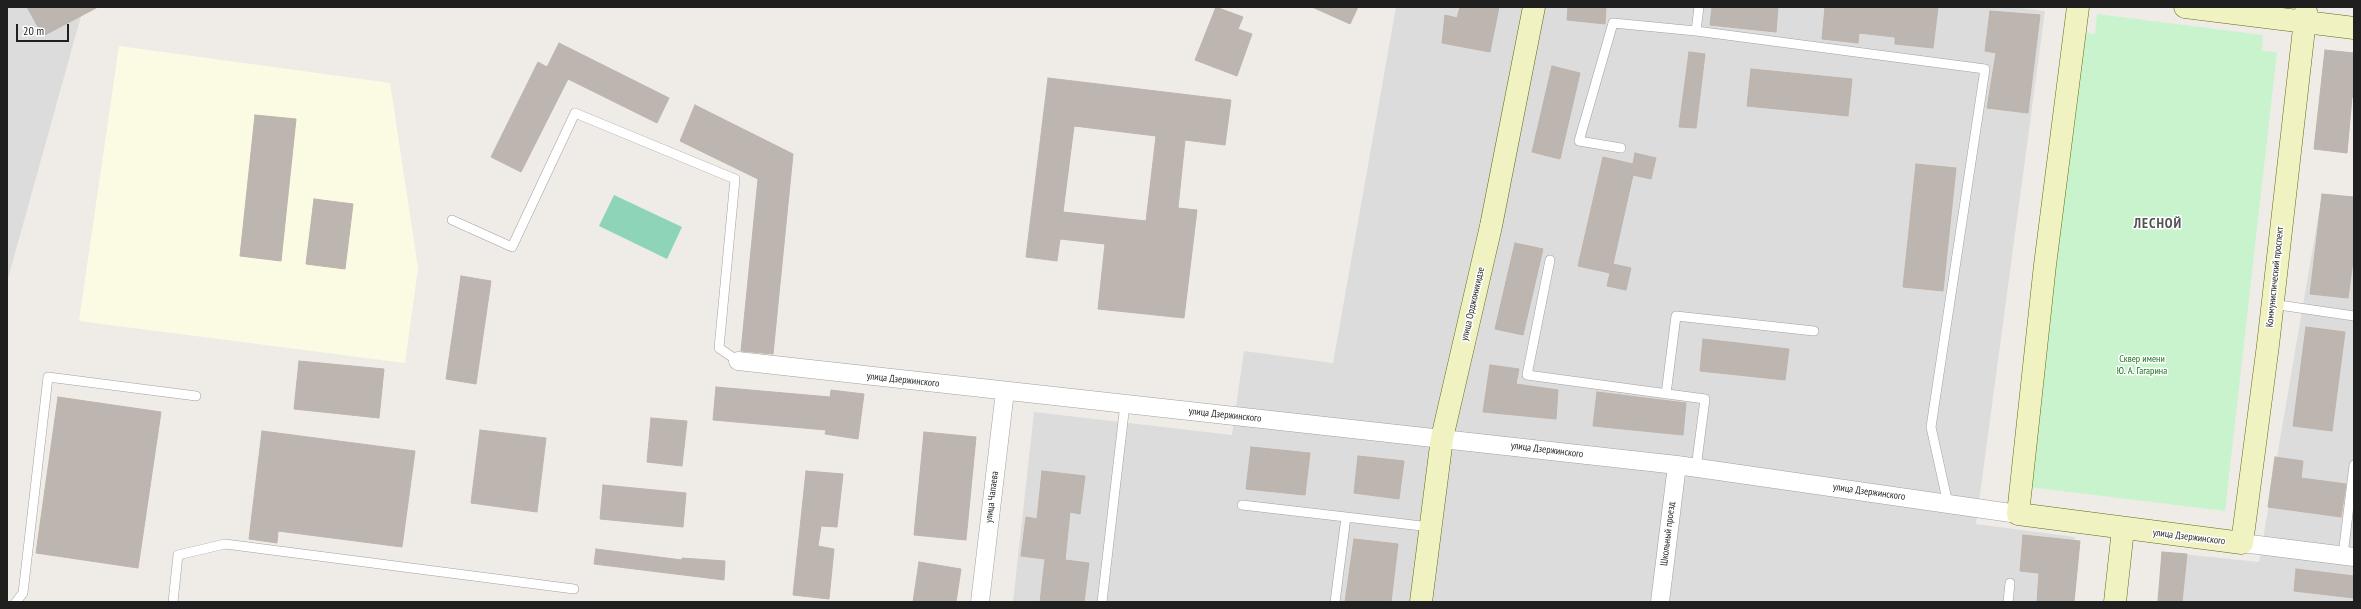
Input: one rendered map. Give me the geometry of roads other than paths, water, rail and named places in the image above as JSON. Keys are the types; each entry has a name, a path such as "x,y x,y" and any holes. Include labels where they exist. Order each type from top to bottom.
{"street":[{"name":"улица Орджоникидзе","path":"1421,602 1442,438 1492,226 1534,7"},
{"path":"2018,514 2045,265 2078,7"},
{"path":"2185,7 2305,16 2354,17"},
{"path":"2276,7 2354,28"},
{"name":"Коммунистический проспект","path":"2242,543 2272,304 2305,16"},
{"name":"улица Дзержинского","path":"738,362 1442,438 1677,465 2123,529 2348,556"},
{"name":"улица Чапаева","path":"980,602 1005,391"},
{"name":"Школьный проезд","path":"1660,602 1677,465"},
{"path":"2114,602 2123,529"}],"lane":[{"path":"1696,31 1699,7"},
{"path":"1621,148 1579,141 1613,23 1696,31 1985,69 1930,427 1948,504"},
{"path":"452,220 512,247 575,113 734,179 719,348 738,362"},
{"path":"1550,260 1527,375 1705,399 1696,468"},
{"path":"2272,304 2354,316"},
{"path":"1666,394 1676,316 1814,331"},
{"path":"16,602 23,593 48,377 196,396"},
{"path":"1102,602 1125,404"},
{"path":"2348,556 2354,466"},
{"path":"1242,505 1430,527"},
{"path":"1335,602 1346,517"},
{"path":"173,602 178,555 225,544 574,589"},
{"path":"2008,602 2010,583"}],"district":[{"name":"ЛЕСНОЙ","path":"2158,224"}],"park label":[{"name":"Сквер имени Ю. А. Гагарина","path":"2142,364"}]}
